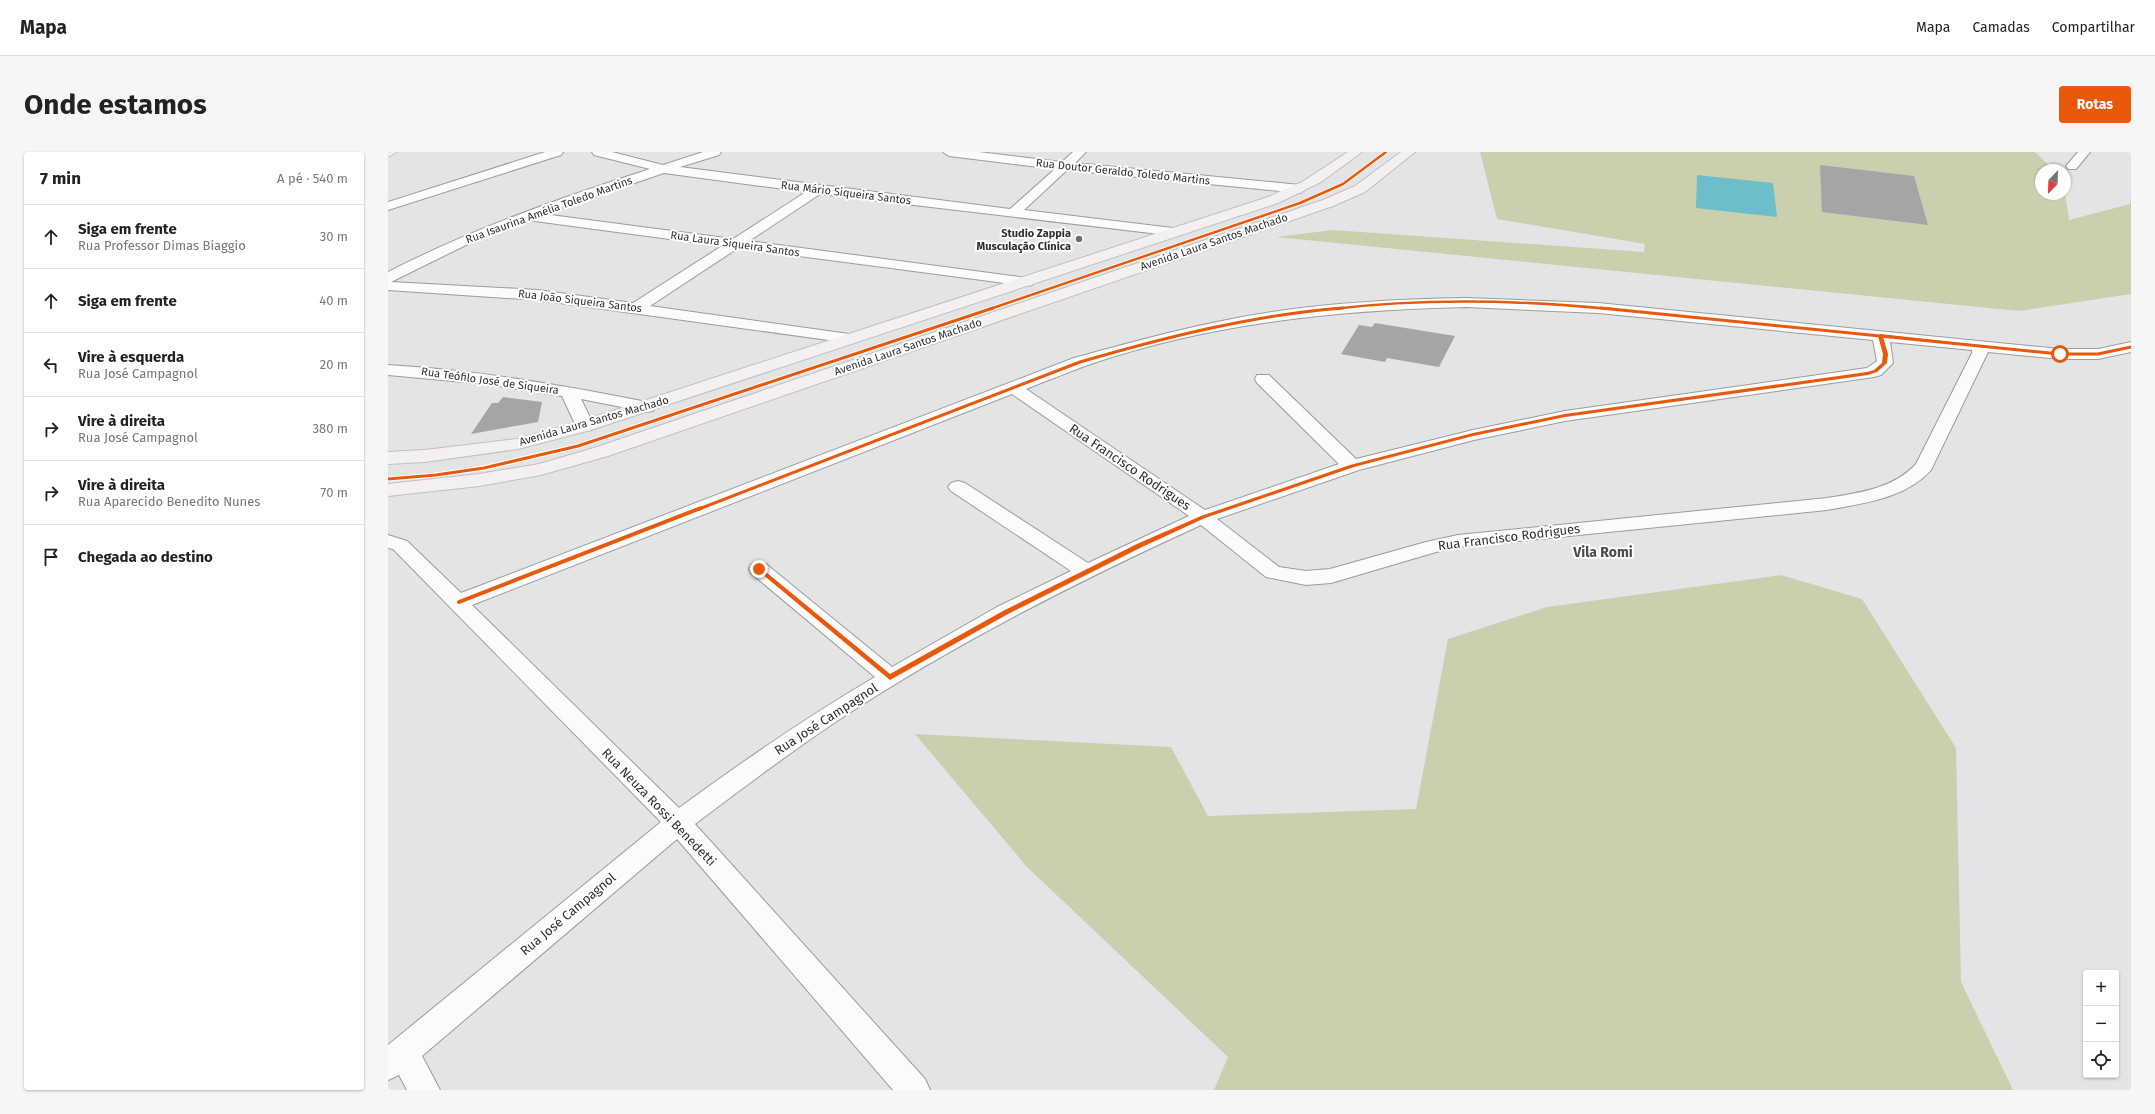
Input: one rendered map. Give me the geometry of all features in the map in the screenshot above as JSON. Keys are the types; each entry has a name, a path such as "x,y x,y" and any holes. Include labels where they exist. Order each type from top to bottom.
{"main road":[{"name":"Avenida Laura Santos Machado","path":"388,458 425,456 518,444 647,407 850,338 1027,282 1273,200 1300,190 1320,179 1356,152"},
{"name":"Avenida Laura Santos Machado","path":"388,490 464,482 533,471 601,452 1328,203 1360,189 1409,152"}],"street":[{"path":"388,206 556,152"},
{"name":"Rua Mário Siqueira Santos","path":"598,152 664,169 818,190 1096,224 1176,232"},
{"name":"Rua Isaurina Amélia Toledo Martins","path":"388,278 422,259 526,216 715,152"},
{"name":"Rua Doutor Geraldo Toledo Martins","path":"949,152 1064,166 1300,190"},
{"path":"1013,213 1080,152"},
{"path":"2072,166 2084,152"},
{"name":"Rua Doutor Geraldo Toledo Martins","path":"1225,182 1273,200"},
{"path":"636,308 818,190"},
{"name":"Rua Laura Siqueira Santos","path":"526,216 734,245 1027,282"},
{"name":"Rua Mário Siqueira Santos","path":"1096,224 1142,243"},
{"name":"Rua Laura Siqueira Santos","path":"944,271 988,294"},
{"name":"Rua João Siqueira Santos","path":"388,286 538,295 850,338"},
{"path":"459,602 1080,362 1189,331 1293,313 1383,304 1451,301 1561,304 1880,336 2079,354 2110,353 2131,348"},
{"name":"Rua João Siqueira Santos","path":"771,327 806,353"},
{"name":"Rua José Campagnol","path":"395,1058 678,824 739,777 829,715 890,677 1005,612 1086,571 1203,517 1352,466 1473,435 1565,416 1868,374 1875,371 1885,363 1886,354 1880,336"},
{"name":"Rua Francisco Rodrigues","path":"1014,388 1203,517 1274,572 1295,577 1319,578 1331,576 1432,546 1458,541 1827,504 1867,497 1897,487 1908,481 1924,466 1980,354 1980,345"},
{"name":"Rua Teófilo José de Siqueira","path":"388,370 442,372 568,391 647,407"},
{"path":"1262,379 1352,466"},
{"name":"Rua Teófilo José de Siqueira","path":"568,391 584,426"},
{"path":"958,487 1086,571"},
{"name":"Rua Neuza Rossi Benedetti","path":"388,541 400,545 459,602 678,824 914,1090"},
{"path":"759,569 890,677"},
{"path":"395,1058 424,1090"}],"green space":[{"path":"1480,152 2035,152 2048,164 2035,164 2035,200 2066,200 2069,220 2130,204 2131,197 2131,294 2019,311 1276,237 1333,230 1644,252 1645,244 1497,219"},
{"path":"1781,575 1862,599 1956,748 1961,982 2013,1090 1214,1090 1228,1057 1027,867 915,734 1171,747 1208,816 1416,809 1448,639 1547,607"}],"water":[{"path":"1697,175 1773,183 1777,217 1696,208"}],"building":[{"path":"1820,165 1914,176 1928,225 1822,212"},
{"path":"1375,323 1455,336 1439,367 1387,358 1385,362 1341,354 1359,325 1372,327"},
{"path":"503,397 542,402 538,422 471,434 492,403 498,403"}],"cycle path":[{"path":"388,479 436,475 508,464 578,446 897,341 1300,203 1343,184 1386,152"},
{"path":"459,602 1080,362 1144,343 1208,328 1272,317 1336,309 1401,304 1466,302 1532,304 1598,308 2060,354 2098,354 2131,347"}],"place":[{"name":"Studio Zappia Musculação Clínica","path":"1079,239"}],"district":[{"name":"Vila Romi","path":"1603,552"}],"route":[{"path":"759,569 890,677 1005,612 1140,545 1203,517 1260,496 1352,466 1426,446 1565,416 1868,374 1881,368 1885,363 1886,354 1880,336 2060,354"}]}
